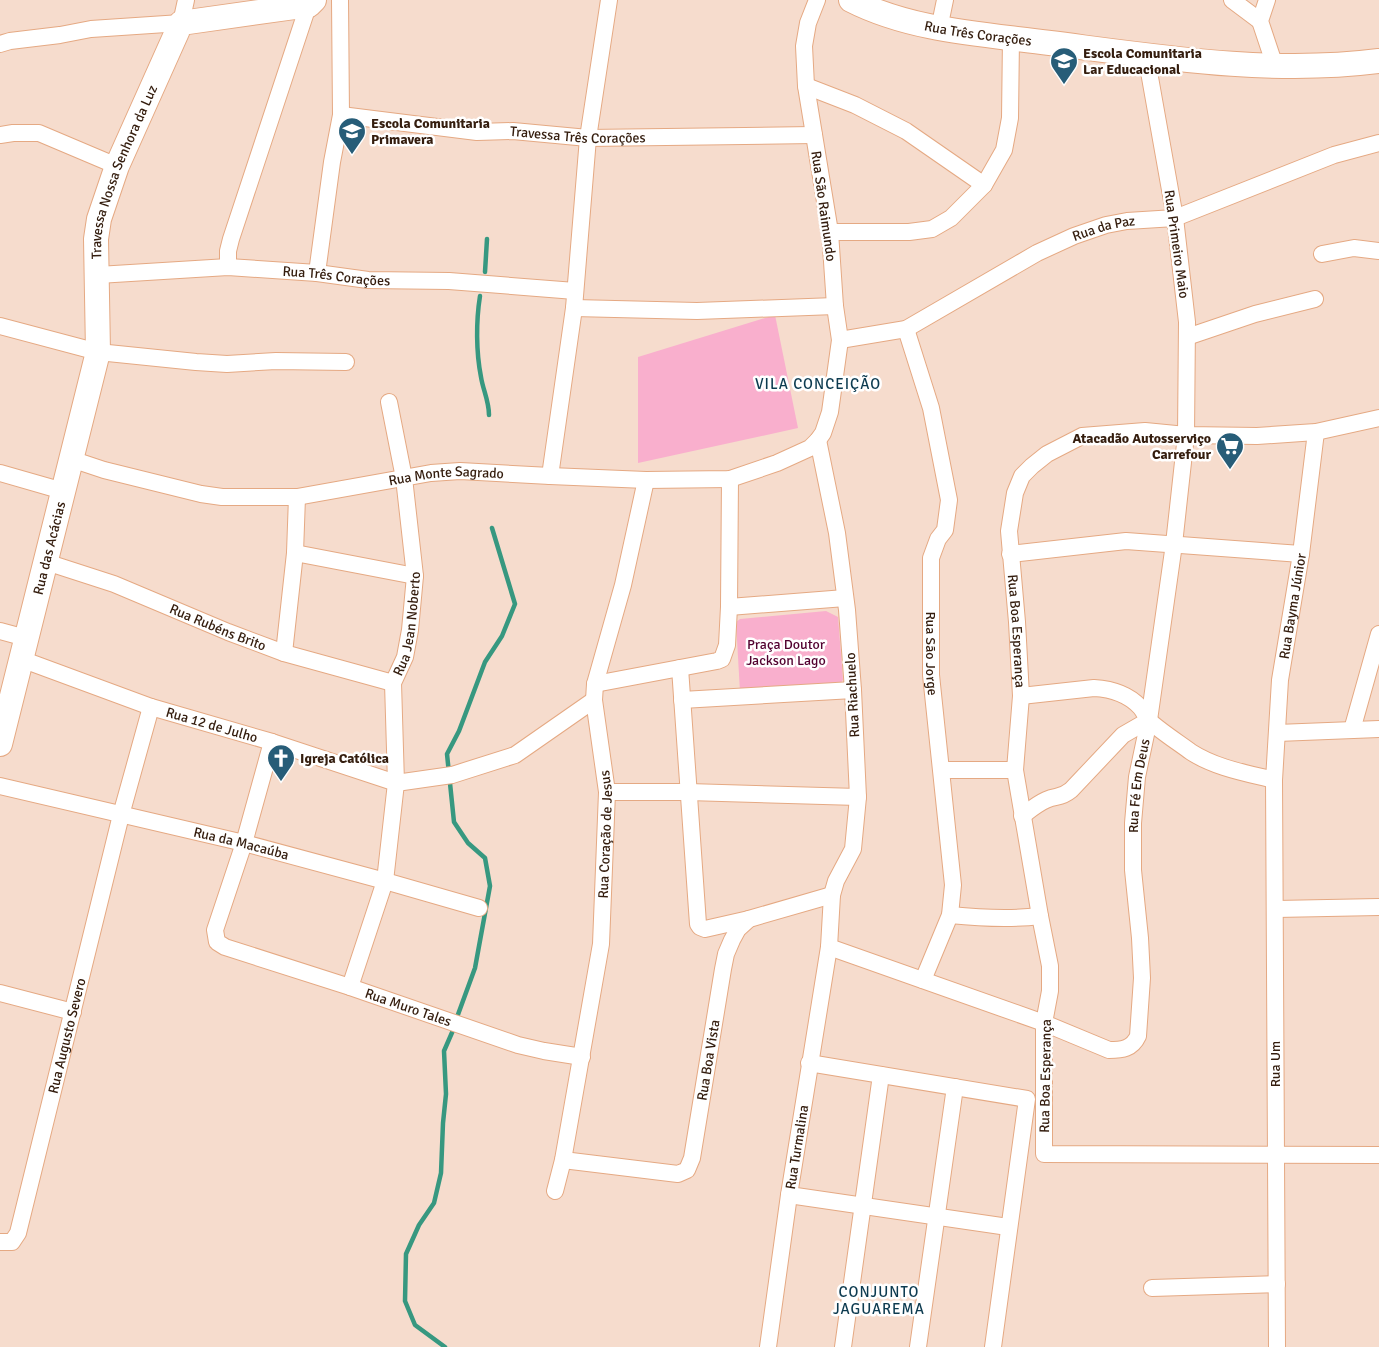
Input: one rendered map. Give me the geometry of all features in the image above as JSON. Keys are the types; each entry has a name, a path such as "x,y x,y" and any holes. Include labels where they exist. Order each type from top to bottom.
{"street":[{"name":"Travessa Nossa Senhora da Luz","path":"98,352 96,239 99,219 117,166 181,23 186,0"},
{"path":"317,273 332,162 341,115 340,0"},
{"path":"550,476 574,308 588,138 609,0"},
{"name":"Rua São Raimundo","path":"817,0 808,24 804,46 806,86 830,232 835,306 840,340 830,412 823,433 818,440"},
{"name":"Rua Três Corações","path":"851,0 894,17 939,29 1205,62 1286,67 1379,61"},
{"path":"939,29 945,0"},
{"path":"1232,0 1260,21 1275,66"},
{"path":"1260,21 1267,0"},
{"path":"0,44 91,29 181,23 311,2 231,239 228,251 228,267"},
{"path":"830,232 909,232 932,229 951,218 984,185 1004,150 1010,118 1011,38"},
{"name":"Rua Primeiro Maio","path":"1146,55 1175,218 1187,322 1186,435"},
{"path":"806,86 854,105 906,131 984,185"},
{"name":"Travessa Três Corações","path":"341,115 477,132 513,131 588,138 814,135"},
{"path":"0,135 13,132 40,134 117,166"},
{"name":"Rua da Paz","path":"840,340 906,329 1037,252 1074,236 1106,225 1127,221 1175,218 1334,154 1379,144"},
{"path":"1322,254 1354,248 1379,251"},
{"name":"Rua Três Corações","path":"98,275 228,267 317,273 368,280 449,281 575,290"},
{"path":"1187,336 1256,314 1315,299"},
{"path":"574,308 697,310 835,306"},
{"path":"0,326 98,352 227,364 276,361 346,362"},
{"name":"Rua São Jorge","path":"906,329 931,408 949,500 945,530 938,539 932,558 931,675 953,885 950,915 923,980"},
{"name":"Rua das Acácias","path":"0,744 98,352"},
{"name":"Rua Jean Noberto","path":"350,987 385,881 396,783 393,683 405,657 410,630 415,576 404,478 389,402"},
{"name":"Rua Boa Esperança","path":"1275,1155 1044,1154 1044,1024 1050,992 1050,966 1015,770 1021,696 1017,622 1010,554 1009,531 1011,512 1015,493 1022,476 1048,454 1082,436 1145,431 1186,435 1257,436 1316,432 1379,418"},
{"name":"Rua Bayma Júnior","path":"1274,780 1280,680 1301,554 1316,432"},
{"name":"Rua Fé Em Deus","path":"828,947 1044,1024 1109,1050 1120,1050 1130,1047 1135,1043 1138,1036 1142,978 1133,870 1133,823 1136,777 1148,720 1174,544 1186,435"},
{"name":"Rua Monte Sagrado","path":"71,459 104,470 201,494 222,497 297,497 432,473 460,471 646,480 730,479 800,454 818,440"},
{"name":"Rua Riachuelo","path":"818,440 837,533 845,598 853,690 858,797 853,849 836,881 832,896 828,947"},
{"path":"0,473 63,492"},
{"path":"594,692 680,668 717,661 722,658 727,645 729,607 730,479"},
{"name":"Rua Coração de Jesus","path":"555,1191 563,1160 601,944 606,792 594,692 623,585 646,480"},
{"path":"284,653 295,553 297,497"},
{"path":"1010,554 1126,541 1301,554"},
{"path":"295,553 415,576"},
{"name":"Rua Rubéns Brito","path":"46,562 114,584 284,653 393,683"},
{"path":"729,607 845,598"},
{"name":"Rua 12 de Julho","path":"0,631 24,649 151,707 272,742 396,783 446,776 515,755 594,692"},
{"path":"1352,730 1379,634"},
{"path":"680,668 698,924 705,929 832,896"},
{"path":"1021,696 1094,688 1105,689 1134,702 1141,708 1148,720 1191,752 1234,771 1274,780"},
{"path":"682,700 853,690"},
{"name":"Rua Augusto Severo","path":"0,1242 12,1242 18,1233 121,815 151,707"},
{"path":"1022,816 1043,802 1052,798 1062,797 1071,790 1122,735 1148,720"},
{"path":"1277,733 1379,729"},
{"path":"244,843 272,742"},
{"path":"942,770 1015,770"},
{"name":"Rua Um","path":"1274,780 1277,1347"},
{"name":"Rua da Macaúba","path":"0,786 244,843 479,908"},
{"path":"606,792 688,792 858,797"},
{"name":"Rua Muro Tales","path":"244,843 215,930 217,942 225,947 350,987 518,1045 582,1057"},
{"path":"1276,909 1379,907"},
{"path":"950,915 994,919 1019,919 1040,916"},
{"name":"Rua Boa Vista","path":"563,1160 678,1174 687,1170 692,1158 726,954 738,929 749,919"},
{"name":"Rua Turmalina","path":"768,1347 788,1195 828,947"},
{"path":"0,993 73,1012"},
{"path":"809,1063 1027,1100 1008,1227 993,1347"},
{"path":"843,1347 881,1075"},
{"path":"918,1347 955,1087"},
{"path":"1275,1155 1379,1155"},
{"path":"788,1195 1008,1227"},
{"path":"1152,1288 1277,1284"}],"green space":[{"path":"775,315 798,428 638,463 638,357"},
{"name":"Praça Doutor Jackson Lago","path":"826,611 838,617 843,680 837,687 740,692 736,622 740,619"}],"waterway":[{"path":"485,272 487,239"},
{"path":"480,296 477,347 489,415"},
{"path":"456,1020 475,968 490,886 485,858 468,843 454,822 447,754 459,731 485,662 502,636 515,604 492,528"},
{"path":"445,1347 415,1325 405,1301 406,1254 419,1225 434,1203 441,1173 446,1094 444,1051 454,1028"}],"place":[{"name":"Escola Comunitaria Lar Educacional","path":"1064,85"},
{"name":"Escola Comunitaria Primavera","path":"352,155"},
{"name":"Atacadão Autosserviço Carrefour","path":"1230,470"},
{"name":"Igreja Católica","path":"281,782"}],"district":[{"name":"VILA CONCEIÇÃO","path":"818,384"},
{"name":"CONJUNTO JAGUAREMA","path":"879,1300"}]}
